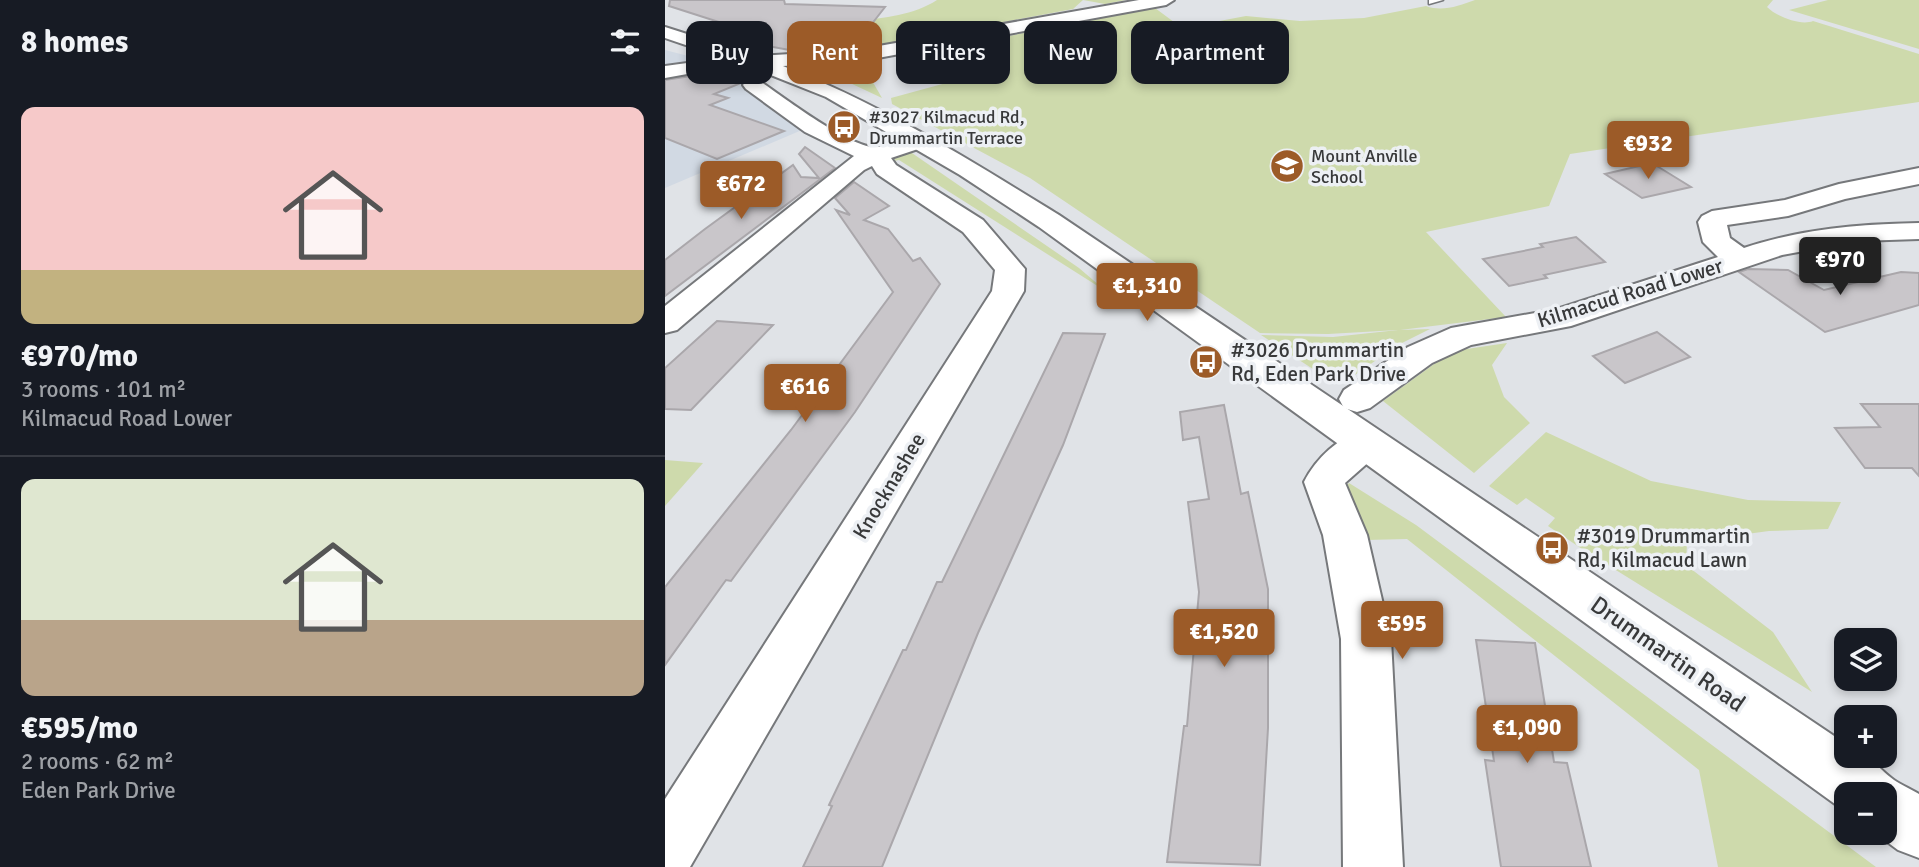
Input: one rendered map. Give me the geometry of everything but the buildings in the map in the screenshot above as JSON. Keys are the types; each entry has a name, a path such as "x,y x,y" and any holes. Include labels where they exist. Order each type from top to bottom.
{"street":[{"path":"1010,29 1166,0"},
{"path":"669,36 686,41"},
{"path":"773,70 896,50"},
{"path":"783,106 824,89 837,68 896,52"},
{"path":"665,70 686,57"},
{"path":"665,70 686,67"},
{"path":"773,77 824,89 919,141 1049,221 1350,420"},
{"name":"Knocknashee","path":"665,853 1008,291 1010,269 973,226 886,169 883,161 875,155 850,146 783,106 764,84"},
{"path":"665,323 855,165 875,155 919,141"},
{"path":"1739,259 1717,242 1712,222 1722,218 1788,208 1839,192 1919,176"},
{"name":"Kilmacud Road Lower","path":"1373,867 1366,639 1345,535 1324,482 1336,467 1350,420 1420,355 1449,340 1580,313 1739,259 1810,240 1859,233 1919,231"},
{"name":"Drummartin Road","path":"1350,420 1853,782"},
{"path":"1897,813 1919,829"}],"shaded area":[{"path":"665,50 686,55 686,84 745,84 766,105 802,130 665,188"}],"green space":[{"path":"937,0 1083,0 1073,9 1009,21 896,21 896,42 882,45 882,21 857,21 888,17"},
{"path":"1083,0 1126,0 1105,4"},
{"name":"Mount Anville School","path":"1475,0 1773,0 1767,7 1789,20 1813,21 1919,54 1919,102 1570,154 1549,206 1426,232 1506,317 1400,330 1430,329 1398,345 1349,379 1319,373 1261,335 1333,337 1398,330 1328,334 1260,333 1030,178 892,104 891,98 942,84 1010,84 1010,36 1024,33 1024,84 1117,84 1117,21 1087,21 1155,8 1173,21 1131,21 1131,84 1289,84 1289,21 1219,21 1246,16 1300,21 1364,18 1426,6 1438,8"},
{"path":"1828,0 1919,0 1919,49 1789,10"},
{"path":"852,84 874,84 882,98"},
{"path":"909,151 1079,268 1107,292 899,160 894,161 896,155"},
{"path":"1507,343 1492,365 1504,397 1530,423 1474,473 1383,401 1441,359 1460,350"},
{"path":"1546,432 1651,481 1748,500 1841,502 1828,529 1769,531 1687,542 1686,565 1773,632 1812,692 1548,526 1555,518 1526,498 1517,505 1489,486"},
{"path":"665,460 703,463 665,506"},
{"path":"1349,483 1416,525 1834,836 1834,845 1846,845 1876,867 1718,867 1699,770 1407,539 1366,540 1346,486"}],"place":[{"name":"#3027 Kilmacud Rd, Drummartin Terrace","path":"844,127"},
{"name":"Mount Anville School","path":"1287,166"},
{"name":"#3026 Drummartin Rd, Eden Park Drive","path":"1206,362"},
{"name":"#3019 Drummartin Rd, Kilmacud Lawn","path":"1552,548"}]}
